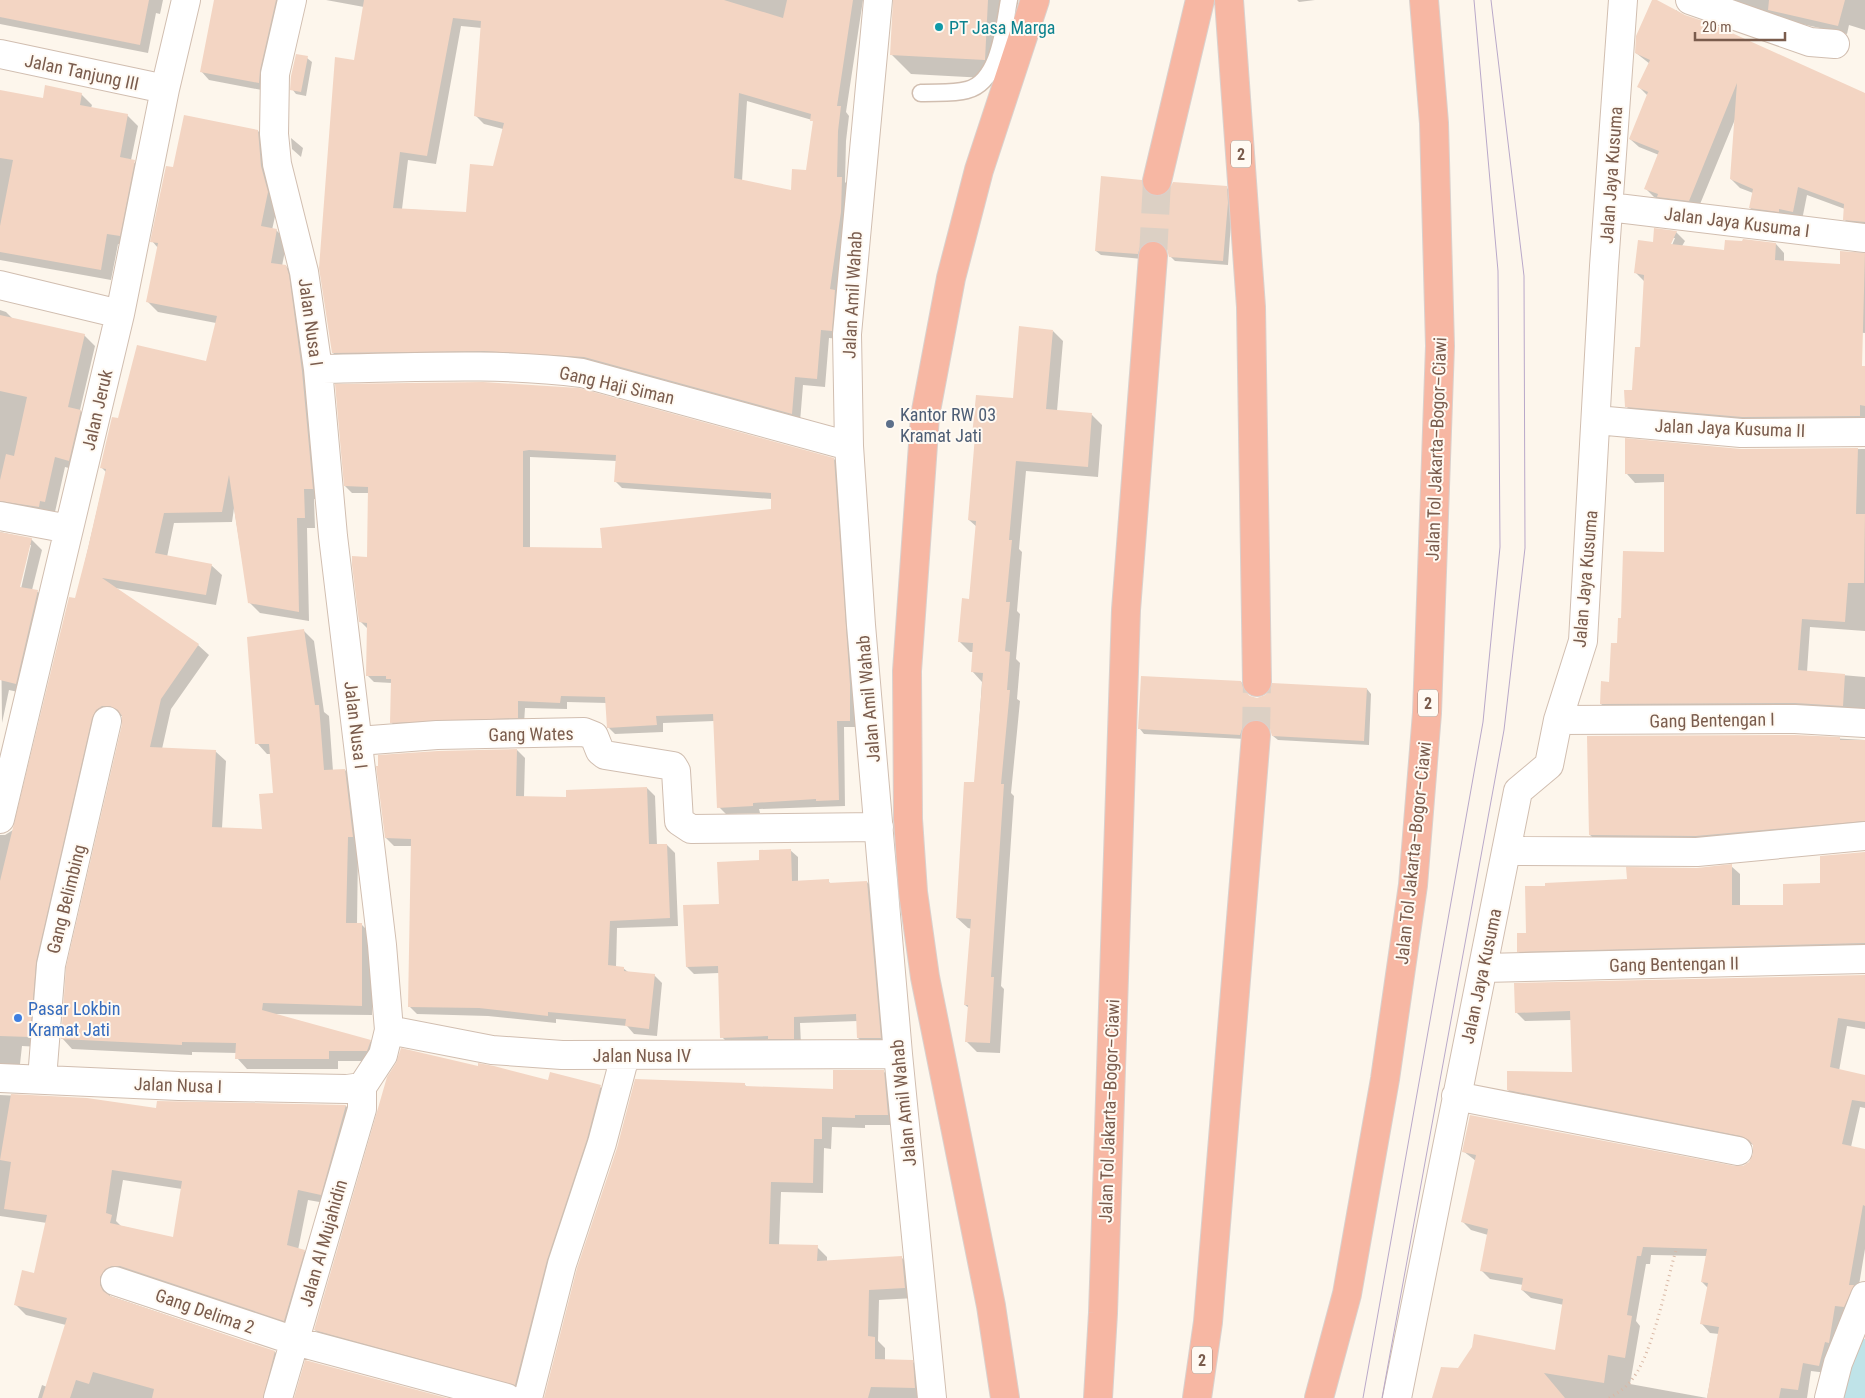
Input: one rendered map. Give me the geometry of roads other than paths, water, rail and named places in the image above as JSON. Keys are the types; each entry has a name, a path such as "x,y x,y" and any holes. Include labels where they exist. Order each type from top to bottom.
{"highway":[{"path":"1005,1398 991,1306 925,976 908,819 906,671 925,416 946,306 980,170 1035,0"},
{"path":"1157,181 1200,0"},
{"name":"2","path":"1229,0 1251,307 1257,682"},
{"name":"Jalan Tol Jakarta–Bogor–Ciawi","path":"1319,1398 1347,1294 1385,1079 1413,885 1427,713 1440,346 1434,123 1424,0"},
{"name":"Jalan Tol Jakarta–Bogor–Ciawi","path":"1098,1398 1103,1313 1126,620 1153,256"},
{"name":"2","path":"1197,1398 1208,1322 1256,735"}],"street":[{"name":"Jalan Jeruk","path":"0,819 8,757 69,530 120,314 165,89 186,0"},
{"name":"Jalan Nusa I","path":"0,1078 189,1086 347,1089 362,1087 383,1055 389,1030 382,945 334,546 318,369 304,272 277,164 274,134 276,74 292,0"},
{"name":"Jalan Amil Wahab","path":"878,0 847,334 849,446 861,625 898,1054 932,1398"},
{"name":"Jalan Jaya Kusuma","path":"1397,1398 1518,791 1550,765 1558,720 1583,641 1609,207 1624,0"},
{"path":"1690,0 1810,42 1835,44"},
{"name":"Jalan Tanjung III","path":"0,54 165,89"},
{"name":"Jalan Jaya Kusuma I","path":"1609,207 1865,238"},
{"path":"0,285 120,314"},
{"name":"Gang Haji Siman","path":"318,369 469,367 547,369 582,373 849,446"},
{"name":"Jalan Jaya Kusuma II","path":"1596,420 1741,433 1865,432"},
{"path":"0,516 69,530"},
{"name":"Gang Bentengan I","path":"1558,720 1795,718 1865,723"},
{"name":"Gang Belimbing","path":"42,1079 51,965 107,721"},
{"name":"Gang Wates","path":"358,741 437,735 584,732 594,736 600,751 605,755 673,766 676,771 679,821 690,829 879,827"},
{"path":"1506,851 1697,852 1865,836"},
{"name":"Gang Bentengan II","path":"1483,968 1865,959"},
{"name":"Jalan Nusa IV","path":"389,1030 492,1050 562,1055 898,1054"},
{"path":"528,1398 562,1264 599,1152 625,1056"},
{"name":"Jalan Al Mujahidin","path":"278,1398 362,1108 362,1087"},
{"path":"1456,1096 1738,1151"},
{"name":"Gang Delima 2","path":"115,1281 295,1341 507,1398"},
{"path":"1829,1398 1838,1363 1865,1296"}],"lane":[{"path":"921,93 969,90 982,82 997,60 1009,0"}],"waterway":[{"path":"1854,1398 1865,1366"}],"tunnel":[{"path":"1153,256 1157,181"},
{"path":"1256,735 1257,682"}],"tram line":[{"path":"1363,1398 1483,722 1500,547 1498,271 1474,0"},
{"path":"1382,1398 1504,730 1525,548 1524,276 1491,0"}],"place":[{"name":"PT Jasa Marga","path":"939,27"},
{"name":"Kantor RW 03 Kramat Jati","path":"890,424"},
{"name":"Pasar Lokbin Kramat Jati","path":"18,1018"}]}
